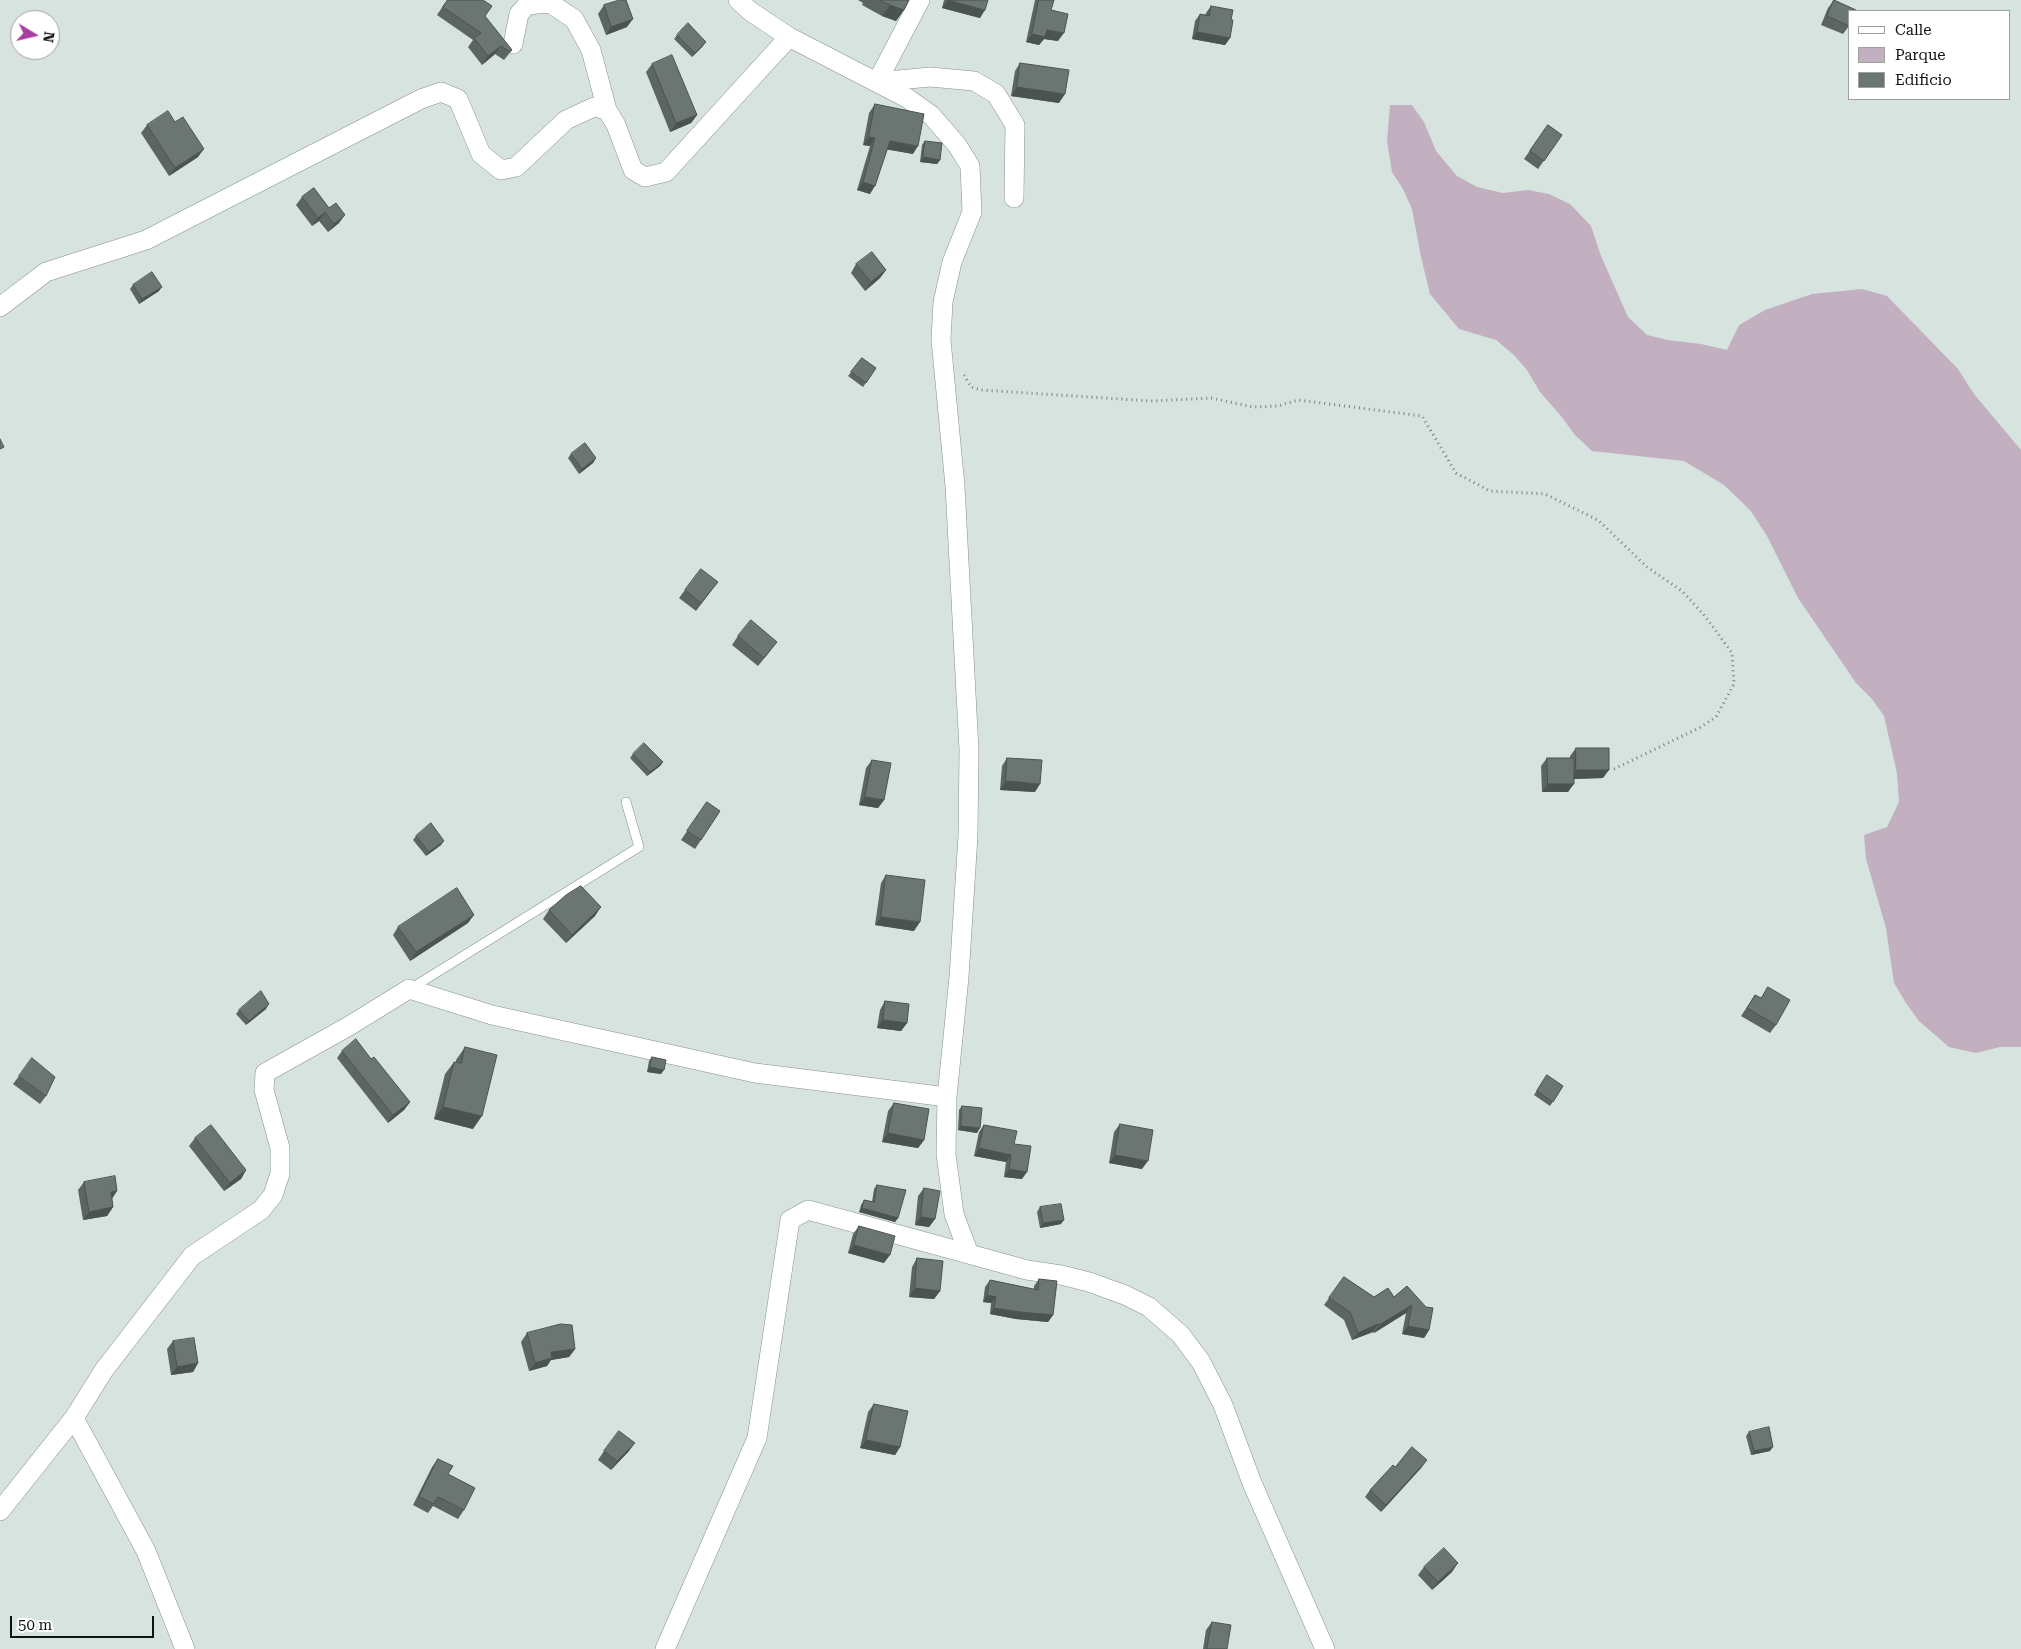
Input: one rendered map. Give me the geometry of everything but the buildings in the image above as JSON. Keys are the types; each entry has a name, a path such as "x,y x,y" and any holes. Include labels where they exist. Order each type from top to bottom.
{"street":[{"path":"738,0 750,12 789,38 907,98 931,115 957,145 970,166 972,212 952,262 942,302 941,340 955,486 969,750 968,836 959,977 947,1097 946,1154 954,1214 968,1254"},
{"path":"877,82 920,0"},
{"path":"513,44 520,14 527,5 550,2 574,19 591,50 607,110 616,125 633,170 645,177 666,172 789,38"},
{"path":"877,82 930,77 974,81 996,94 1014,125 1014,198"},
{"path":"0,307 46,272 146,240 428,96 441,92 458,99 481,154 502,170 516,167 566,120 594,107 607,110"},
{"path":"0,1510 74,1418 104,1370 192,1256 261,1210 273,1194 280,1174 280,1148 264,1090 265,1073 349,1026 409,989 492,1015 755,1073 947,1097"},
{"path":"665,1649 757,1438 790,1220 808,1210 1027,1270 1061,1274 1125,1295 1150,1307 1182,1335 1201,1362 1223,1405 1252,1482 1325,1649"},
{"path":"74,1418 146,1551 185,1649"}],"lane":[{"path":"409,989 640,847 626,802"}],"path":[{"path":"963,372 972,387 981,390 1151,402 1211,398 1252,407 1278,406 1298,400 1422,416 1456,474 1490,491 1545,494 1598,520 1647,567 1682,592 1705,616 1732,653 1734,684 1716,717 1701,727 1612,770"}],"green space":[{"path":"1390,105 1412,105 1424,122 1436,151 1457,176 1477,187 1503,193 1528,190 1549,194 1570,204 1591,226 1601,256 1628,317 1647,335 1727,350 1739,325 1765,310 1812,294 1862,289 1887,296 1958,369 1974,394 2021,450 2021,1047 2000,1047 1976,1053 1949,1047 1919,1021 1894,983 1886,928 1866,859 1864,835 1887,827 1899,802 1897,773 1884,716 1872,699 1856,683 1798,598 1767,536 1750,510 1724,485 1684,461 1592,451 1575,435 1540,392 1527,370 1514,355 1496,340 1459,329 1430,294 1412,209 1403,189 1392,172 1387,141"}]}
